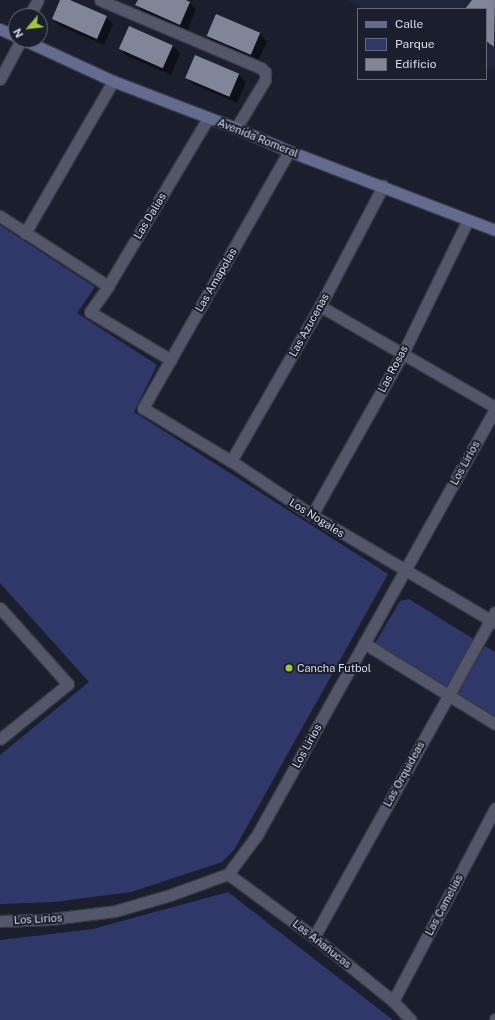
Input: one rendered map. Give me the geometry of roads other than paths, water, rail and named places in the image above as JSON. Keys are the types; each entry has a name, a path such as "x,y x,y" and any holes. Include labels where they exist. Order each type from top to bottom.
{"main road":[{"name":"Avenida Romeral","path":"41,48 113,81 236,128 289,151 495,230"}],"street":[{"path":"100,0 261,68 265,72 265,80 236,128"},
{"path":"0,78 18,48"},
{"path":"25,234 113,81"},
{"name":"Las Dalias","path":"171,360 90,312 108,286 208,118"},
{"name":"Las Amapolas","path":"142,408 171,360 289,151"},
{"name":"Las Azucenas","path":"231,462 320,306 383,186"},
{"path":"0,216 25,234 108,286"},
{"name":"Las Rosas","path":"312,515 402,353 468,220"},
{"path":"320,306 495,408"},
{"name":"Los Nogales","path":"142,408 231,462 312,515 405,571 493,618"},
{"name":"Los Lirios","path":"0,921 51,919 114,911 170,896 228,874 257,835 495,408"},
{"path":"0,608 68,684 0,739"},
{"name":"Las Orquideas","path":"314,937 448,695 493,618"},
{"path":"364,643 495,724"},
{"name":"Las Camelias","path":"393,1001 495,808"},
{"name":"Las Añañucas","path":"228,874 314,937 393,1001 411,1020"}],"place":[{"name":"Cancha Futbol","path":"289,668"}]}
